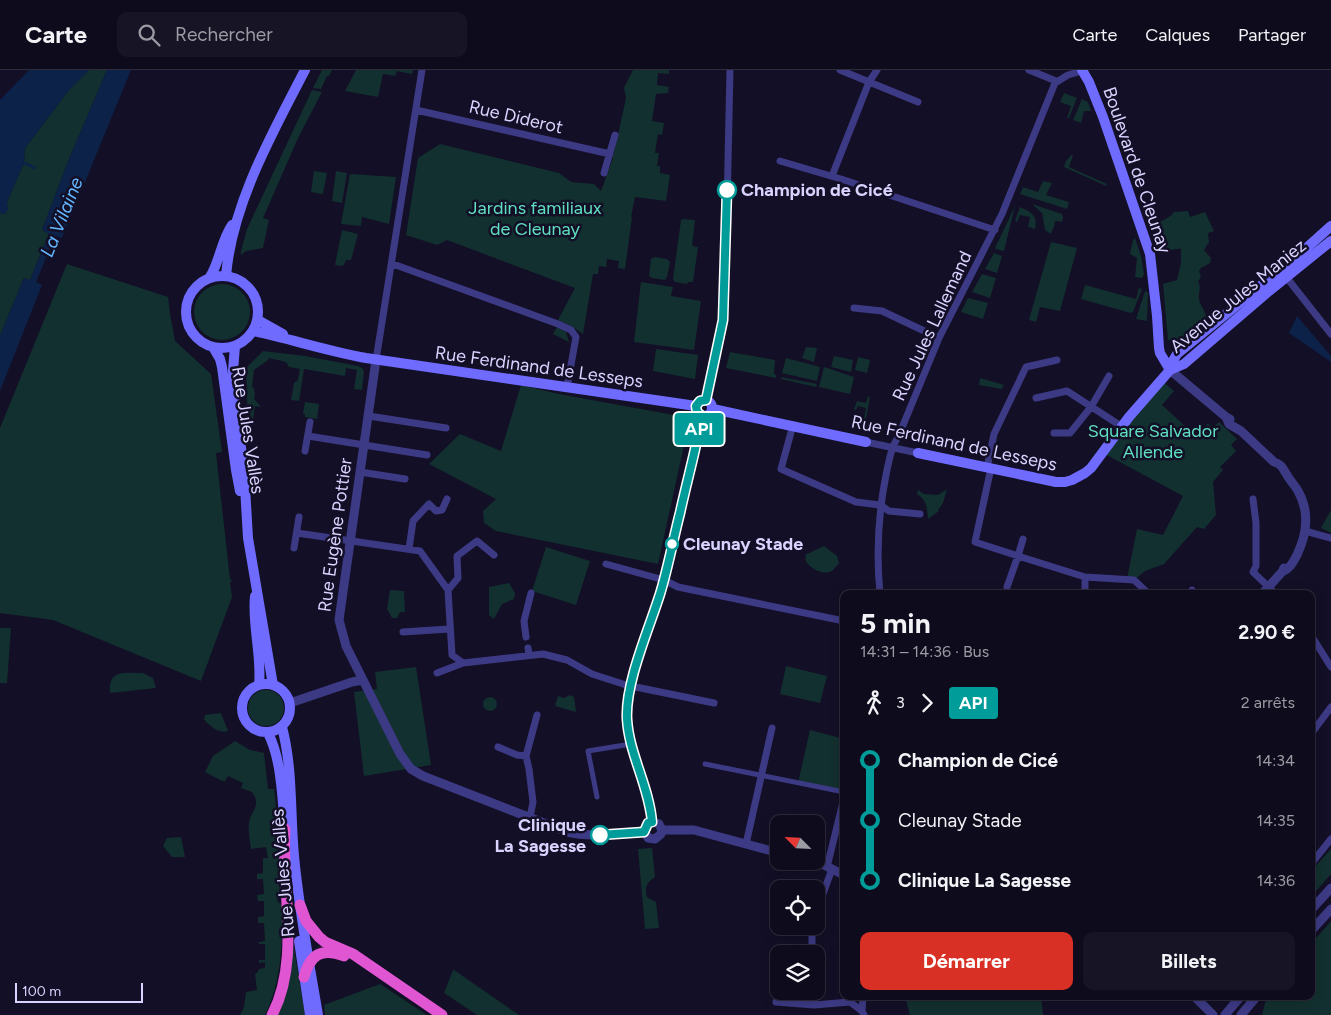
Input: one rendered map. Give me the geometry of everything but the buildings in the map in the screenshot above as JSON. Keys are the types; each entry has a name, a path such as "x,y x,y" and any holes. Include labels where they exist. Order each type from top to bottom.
{"highway":[{"path":"272,1015 279,999 286,953 285,829"},
{"path":"300,905 306,921 325,942 354,954 442,1015"},
{"path":"304,977 310,961 324,953 338,953 417,998"}],"main road":[{"path":"210,277 248,187 304,70"},
{"name":"Boulevard de Cleunay","path":"1082,71 1089,82 1103,117 1150,254 1159,348 1170,370"},
{"path":"226,276 235,220"},
{"name":"Avenue Jules Maniez","path":"1170,370 1177,354 1331,226"},
{"name":"Avenue Jules Maniez","path":"1170,370 1184,364 1331,242"},
{"path":"226,276 243,282 253,292 259,306 258,320 247,339 228,348 213,347 206,345 190,329 186,314 188,299 199,284 210,277 226,276"},
{"path":"258,320 287,338"},
{"path":"253,331 287,338"},
{"name":"Rue Ferdinand de Lesseps","path":"287,338 312,347 376,360 696,406"},
{"name":"Rue Jules Vallès","path":"235,346 234,388 244,470 246,519"},
{"name":"Rue Jules Vallès","path":"213,347 220,359 222,368 236,470 246,519 256,587 262,610 273,685"},
{"name":"Rue Ferdinand de Lesseps","path":"918,453 1056,482 1072,480 1091,468 1121,426 1170,370"},
{"path":"706,400 711,403 713,409 710,414 702,416 697,412 696,406 700,401 706,400"},
{"name":"Rue Ferdinand de Lesseps","path":"713,409 866,442"},
{"name":"Rue Jules Vallès","path":"256,587 254,614 260,668 259,685"},
{"path":"259,685 273,685 285,693 290,703 288,718 282,727 275,731 261,732 251,728 245,721 242,712 244,700 247,693 259,685"},
{"name":"Rue Jules Vallès","path":"282,727 292,800 294,848 302,926 310,961 318,1015"},
{"name":"Rue Jules Vallès","path":"268,733 278,765 310,1015"}],"street":[{"name":"Rue Eugène Pottier","path":"422,70 393,264 376,360 339,620 346,646 395,746 410,769 434,781 578,835 644,832"},
{"path":"706,400 718,348 724,302 730,70"},
{"path":"840,70 918,102"},
{"path":"832,176 869,82 878,70"},
{"path":"1029,70 1056,82 1068,75 1082,71"},
{"name":"Rue Jules Lallemand","path":"880,590 878,544 880,505 891,447 899,435 939,338 994,230 1056,82"},
{"name":"Rue Diderot","path":"416,110 610,154"},
{"path":"604,172 615,135"},
{"path":"780,161 832,176 994,230"},
{"path":"393,264 571,330 576,337 567,387"},
{"path":"1287,278 1331,334"},
{"path":"854,308 882,311 939,338"},
{"path":"1057,360 1026,367 994,434 975,542 1085,577 1134,580 1145,590"},
{"path":"1170,370 1226,418 1237,424 1241,431 1274,462 1279,464 1299,492 1306,518 1302,544 1293,563 1265,590"},
{"path":"1054,433 1070,433 1091,407 1109,376"},
{"path":"1036,398 1067,391 1121,426"},
{"path":"369,416 446,428"},
{"path":"652,822 650,801 631,744 627,719 628,700 664,580 702,416"},
{"path":"305,451 310,422"},
{"path":"793,425 781,469 856,502 880,505 889,511 920,514"},
{"path":"308,436 427,455"},
{"name":"Rue Ferdinand de Lesseps","path":"866,442 918,453"},
{"path":"360,472 405,479"},
{"path":"409,549 413,521 429,504 436,511 442,510 447,499"},
{"path":"1252,499 1256,523 1256,566 1253,572 1272,590"},
{"path":"294,548 299,517"},
{"path":"1305,531 1331,538"},
{"path":"297,533 420,551 448,590 452,655 463,663"},
{"path":"1007,587 1023,539"},
{"path":"448,590 458,578 457,556 477,541 494,555"},
{"path":"606,564 664,580 678,587 840,620"},
{"path":"1085,577 1085,590"},
{"path":"526,637 524,621 531,593"},
{"path":"403,632 449,629"},
{"path":"1315,641 1331,667"},
{"path":"437,673 463,663 529,652 559,657 592,674 631,686 714,703"},
{"path":"290,703 363,680"},
{"path":"1315,729 1331,707"},
{"path":"530,818 533,802 526,756 537,715"},
{"path":"746,844 772,728"},
{"path":"597,797 588,752 631,744"},
{"path":"498,747 517,755 526,756"},
{"path":"706,764 840,791"},
{"path":"652,822 659,824 662,830 656,839 648,838 644,832 648,823 652,822"},
{"path":"662,830 694,830 770,851"},
{"path":"825,882 840,831"},
{"path":"1315,859 1331,839"},
{"path":"825,866 840,873"},
{"path":"825,868 840,869"},
{"path":"1315,906 1331,888"},
{"path":"1315,927 1331,909"},
{"path":"814,1000 814,1004"},
{"path":"863,1000 863,1013"},
{"path":"1198,1000 1213,1015"},
{"path":"1225,1015 1238,1000"},
{"path":"1241,1015 1254,1000"},
{"path":"776,1002 814,1004 850,1002 863,1013"}],"green space":[{"path":"89,70 107,70 69,159 42,230 49,233 30,280 24,278 0,336 0,213 5,214 7,202 24,163 25,148 69,90"},
{"path":"322,70 332,70 321,89 313,88"},
{"path":"356,70 413,70 412,74 397,71 395,76 383,74 378,97 345,91"},
{"name":"Jardins familiaux de Cleunay","path":"633,70 669,70 669,74 658,73 657,85 669,87 668,93 656,94 652,121 664,123 662,135 658,134 655,153 659,153 657,166 660,166 660,173 670,175 666,201 635,197 625,269 618,268 619,261 607,259 606,267 599,266 598,274 593,274 583,334 558,320 575,288 447,240 437,245 406,235 418,158 440,144 559,173 571,182 594,184 601,191 612,161 618,135 626,98 624,88"},
{"path":"312,90 322,92 299,136 263,218 269,220 263,248 246,251 241,255 247,229"},
{"path":"1064,93 1077,98 1069,118 1067,118 1071,106 1060,102"},
{"path":"1082,99 1088,102 1091,111 1084,111 1081,123 1073,120"},
{"path":"1071,155 1073,156 1069,167 1107,184 1106,186 1064,167"},
{"path":"314,171 327,173 323,194 311,192"},
{"path":"336,171 347,173 342,203 332,201"},
{"path":"350,174 396,177 389,224 362,217 361,226 341,224"},
{"path":"1043,181 1052,183 1046,195 1069,202 1067,209 1020,194 1023,187 1038,192"},
{"path":"1032,204 1062,214 1062,222 1054,222 1051,234 1045,230 1042,213"},
{"path":"1015,206 1004,251 996,249 995,248"},
{"path":"1020,207 1033,215 1036,224 1035,229 1028,227 1030,217 1020,215 1017,222 1015,221"},
{"path":"1188,211 1190,217 1205,212 1214,231 1208,233 1209,242 1204,250 1211,258 1210,263 1199,271 1201,277 1198,282 1200,286 1199,299 1206,319 1179,341 1168,340 1163,284 1177,280 1181,263 1181,249 1160,251 1150,224 1166,219 1174,212"},
{"path":"681,220 695,220 692,246 698,247 693,282 688,282 687,284 675,282 673,279"},
{"path":"342,230 358,234 351,260 346,260 343,266 335,265"},
{"path":"1135,238 1141,256 1144,274 1142,278 1135,277 1137,258 1130,254"},
{"path":"1051,242 1077,248 1060,311 1040,307 1036,322 1029,320"},
{"path":"994,253 1002,256 997,273 985,269"},
{"path":"655,257 667,259 670,262 665,280 649,276 651,259"},
{"path":"67,264 168,297 175,341 211,374 222,452 216,453 230,579 232,580 230,583 232,597 201,681 53,620 0,613 0,428"},
{"path":"982,274 996,278 990,298 972,292"},
{"path":"641,282 673,287 671,296 701,301 694,350 634,342"},
{"path":"216,284 228,284 238,288 246,296 250,312 246,328 238,336 228,340 216,340 206,336 198,328 194,318 194,306 198,296 206,288"},
{"path":"1085,285 1136,299 1139,288 1142,289 1131,313 1081,299"},
{"path":"1145,291 1148,292 1147,321 1136,319"},
{"path":"968,298 988,303 983,319 961,312"},
{"path":"557,327 566,332 569,342 553,334"},
{"path":"806,347 817,348 814,362 802,358"},
{"path":"656,349 698,355 695,379 653,371"},
{"path":"263,351 305,356 358,366 364,371 362,390 354,389 357,370 346,368 345,376 304,369 299,401 291,400 294,383 298,380 300,369 289,367 286,362 269,358 254,370 252,387 255,392 254,399 261,407 255,406 252,428 248,427 246,368"},
{"path":"730,352 775,360 774,374 776,378 726,368"},
{"path":"834,356 853,360 851,372 831,367"},
{"path":"858,357 870,360 867,373 855,370"},
{"path":"786,358 820,367 817,381 782,373"},
{"path":"824,367 854,377 850,394 819,387"},
{"path":"781,377 817,384 816,387 781,379"},
{"path":"980,378 1004,385 1002,389 979,385"},
{"name":"Square Salvador Allende","path":"1161,380 1174,391 1162,405 1196,436 1208,423 1212,428 1219,422 1237,439 1231,445 1236,451 1220,467 1223,470 1213,482 1216,515 1204,529 1197,527 1164,564 1145,571 1134,580 1127,579 1137,529 1163,535 1183,496 1103,453"},
{"path":"521,385 559,394 690,418 658,564 496,531 484,523 483,511 496,499 429,464 460,434 501,451"},
{"path":"868,396 870,397 864,429 862,429 866,408 858,406 854,410 857,401 866,403"},
{"path":"305,402 319,404 317,419 305,417 305,414 303,414"},
{"path":"947,489 939,511 928,519 926,505 917,494 918,490 924,494 938,495"},
{"path":"1331,510 1331,533 1321,528"},
{"path":"824,546 837,556 839,563 829,572 821,572 809,566 805,559 805,555"},
{"path":"546,547 590,561 576,605 532,591"},
{"path":"509,583 515,593 514,599 502,604 494,619 489,615 489,587"},
{"path":"390,590 404,591 405,612 400,612 397,618 392,618 387,609"},
{"path":"0,628 11,628 7,683 0,683"},
{"path":"786,666 827,676 820,703 780,694"},
{"path":"416,667 431,765 364,776 354,692 377,689 375,672"},
{"path":"124,673 143,673 153,678 156,688 110,693 110,685 115,676"},
{"path":"266,690 273,691 279,695 283,701 283,715 279,721 273,725 266,726 259,725 253,721 249,715 248,708 249,701 253,695 259,691"},
{"path":"570,695 574,697 576,712 555,706 558,696 564,698"},
{"path":"490,697 495,699 497,704 495,709 490,711 485,709 483,704 485,699"},
{"path":"221,713 228,731 225,732 214,729 204,719 205,715"},
{"path":"810,730 840,738 840,791 798,783"},
{"path":"235,741 250,750 264,753 268,789 274,789 277,814 281,852 282,891 277,901 283,906 281,948 275,989 265,1015 240,1015 244,1007 246,992 257,990 255,974 259,969 265,968 265,962 259,963 259,960 265,960 265,944 259,944 259,942 265,941 264,923 258,923 258,917 264,916 264,901 258,901 257,895 264,894 263,879 257,879 257,874 263,873 263,858 268,858 266,847 251,849 249,823 256,801 252,792 241,788 243,783 228,776 225,781 222,781 205,772 213,756"},
{"path":"181,837 185,857 172,857 163,846 167,838"},
{"path":"652,848 655,877 648,883 646,891 647,897 656,902 659,928 645,929 638,849"},
{"path":"1331,849 1331,874 1315,892 1315,867"},
{"path":"1331,921 1331,1015 1262,1015 1267,1000 1315,1000 1315,939"},
{"path":"293,943 305,1015 275,1015"},
{"path":"453,970 519,1015 477,1015 444,993"},
{"path":"380,984 427,1015 325,1015 324,1005"},
{"path":"906,1000 1041,1000 1043,1015 910,1015"}],"water":[{"name":"La Vilaine","path":"29,70 89,70 69,90 25,148 24,163 7,202 8,209 5,214 0,213 0,100"},
{"name":"La Vilaine","path":"107,70 131,70 62,238 55,236 36,282 42,285 0,391 0,336 24,278 30,280 49,234 42,230 69,159"},
{"path":"1297,316 1331,356 1331,362 1289,333"}],"waterway":[{"path":"24,163 35,168"}],"bus line":[{"name":"API","path":"600,835 644,832 648,823 652,822 650,801 631,744 627,719 628,700 633,676 664,580 690,468 702,416 697,412 696,406 700,401 706,400 718,348 723,320 727,190"}],"place":[{"name":"Champion de Cicé","path":"727,190"},
{"name":"Cleunay Stade","path":"672,544"},
{"name":"Clinique La Sagesse","path":"600,835"}]}
